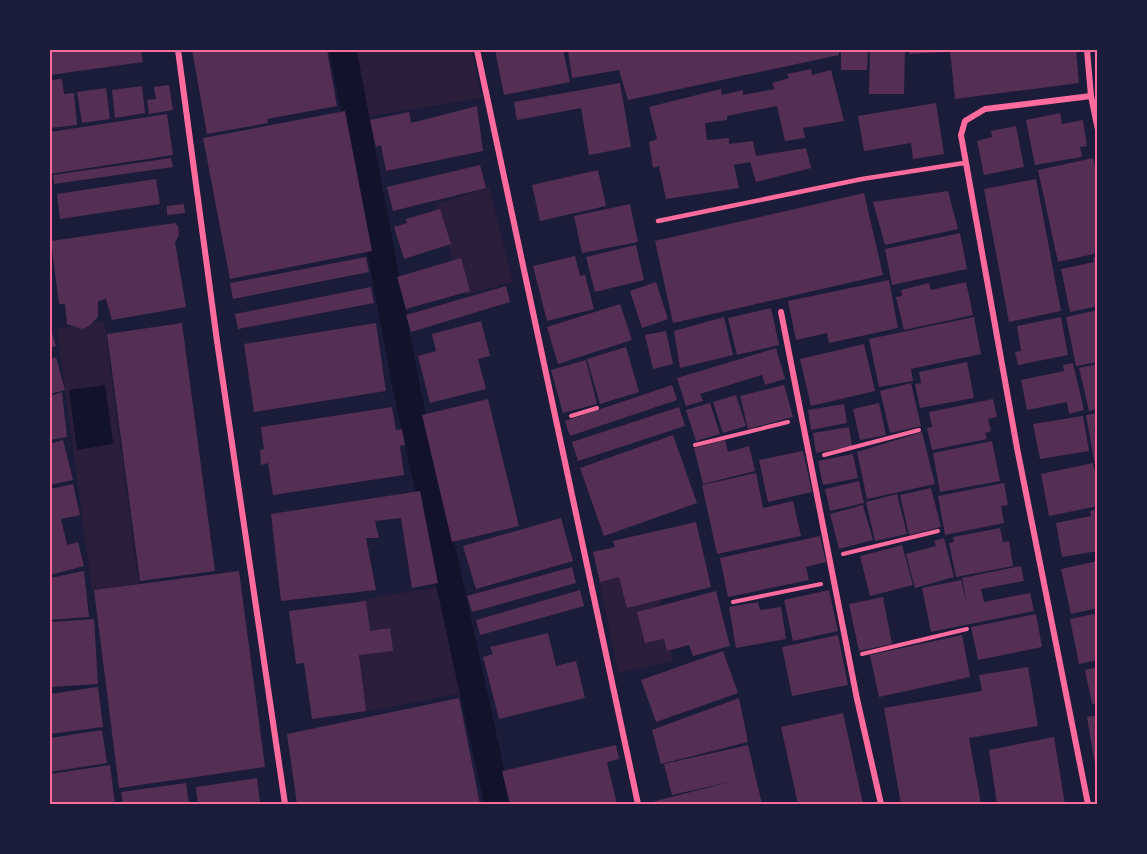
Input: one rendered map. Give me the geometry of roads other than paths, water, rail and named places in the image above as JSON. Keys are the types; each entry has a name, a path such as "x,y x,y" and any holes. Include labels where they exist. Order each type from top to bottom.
{"street":[{"path":"178,50 285,804"},
{"path":"477,50 638,804"},
{"path":"1087,50 1091,96 1098,130"},
{"path":"1088,804 1017,447 964,163 961,135 965,121 985,108 1091,96"},
{"path":"781,312 849,657 881,804"}],"lane":[{"path":"658,221 862,179 964,163"}],"waterway":[{"path":"343,50 407,391 498,804"}]}
